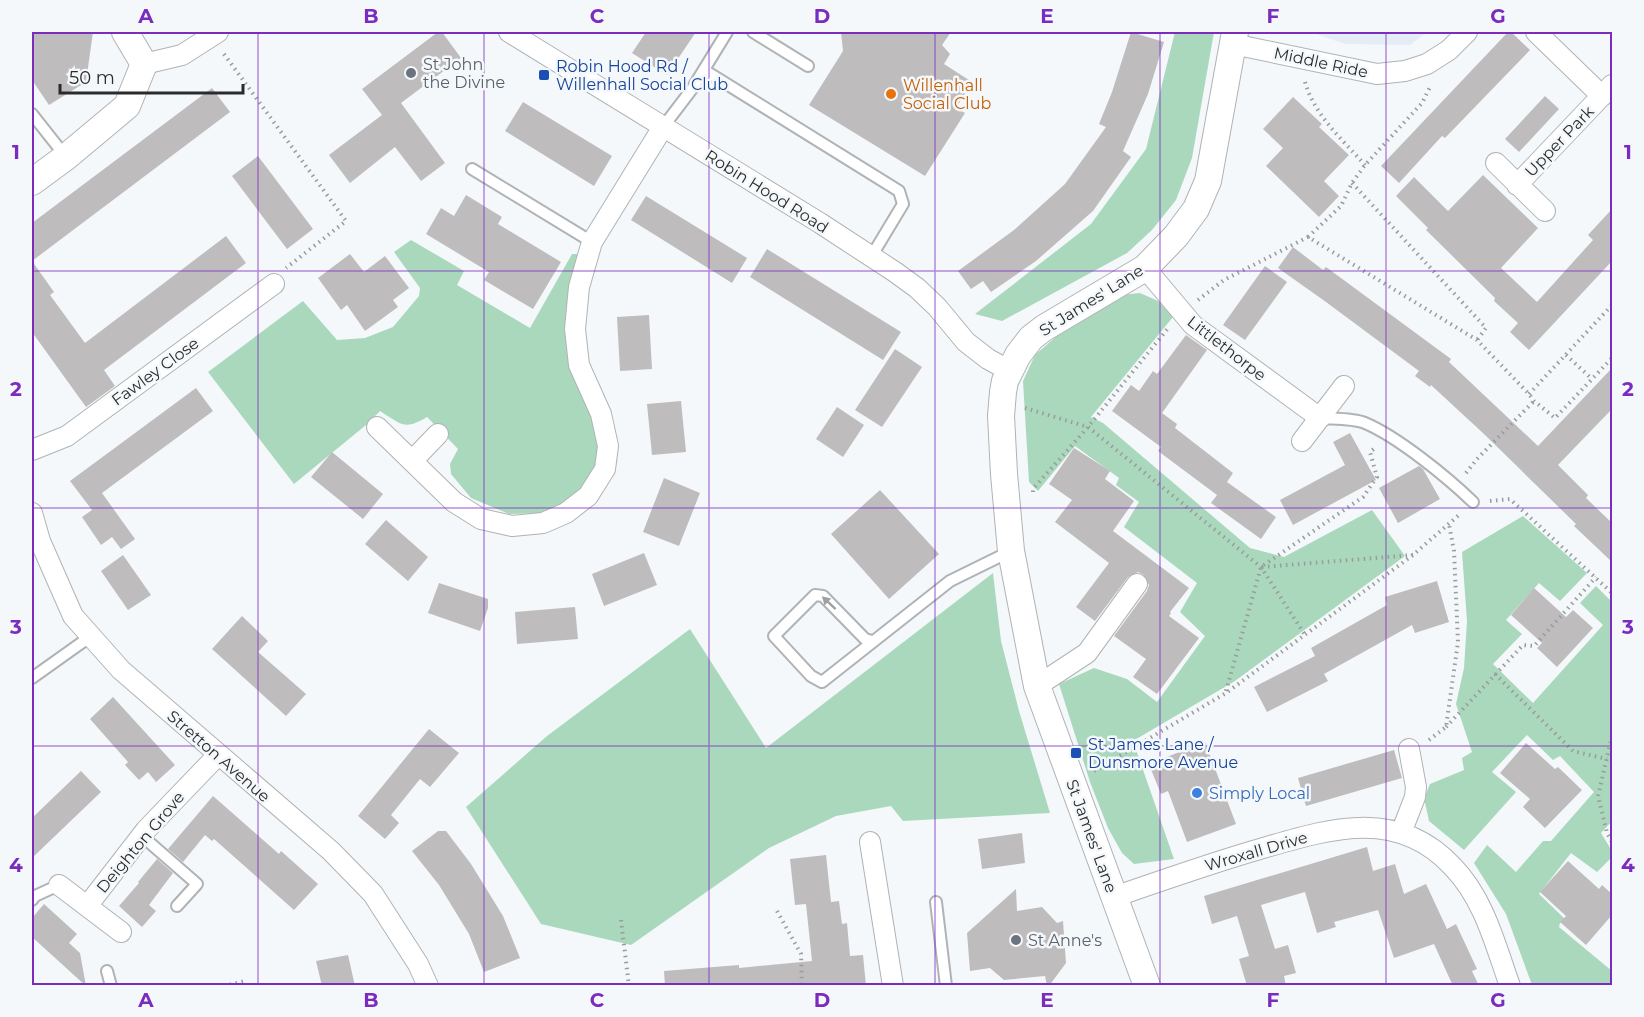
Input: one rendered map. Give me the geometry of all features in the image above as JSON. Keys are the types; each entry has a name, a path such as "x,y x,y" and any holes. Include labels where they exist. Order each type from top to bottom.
{"street":[{"path":"125,32 144,64"},
{"name":"Robin Hood Road","path":"509,32 871,257 917,288 966,342 978,352 1010,370"},
{"name":"Middle Ride","path":"1234,38 1299,58 1377,74 1405,71 1427,64 1449,50 1467,32"},
{"name":"Upper Park","path":"1517,185 1607,91 1536,32"},
{"path":"144,64 182,55 215,34"},
{"name":"St James' Lane","path":"1147,986 1037,686 1011,551 1004,474 1001,401 1010,370 1018,355 1038,333 1145,268 1183,227 1196,209 1208,181 1234,38"},
{"path":"32,182 127,106 144,64"},
{"path":"376,427 454,502 481,519 512,526 543,523 566,513 588,496 605,468 608,446 601,414 579,365 575,329 579,286 592,242 663,127"},
{"name":"Upper Park","path":"1496,163 1545,211"},
{"name":"Littlethorpe","path":"1145,268 1193,325 1320,418"},
{"name":"Fawley Close","path":"32,450 67,436 274,284"},
{"path":"1302,441 1344,386"},
{"path":"412,461 438,434"},
{"name":"Stretton Avenue","path":"32,513 36,543 73,616 121,670 331,851 373,894 418,964 428,986"},
{"path":"1037,686 1087,653 1137,584"},
{"path":"1401,833 1415,797 1416,787 1409,749"},
{"name":"Deighton Grove","path":"88,905 142,836 218,755"},
{"name":"Wroxall Drive","path":"1114,897 1195,868 1324,831 1361,827 1401,833 1443,855 1466,881 1484,913 1510,986"},
{"path":"870,842 893,986"},
{"name":"Deighton Grove","path":"59,885 122,932"}],"lane":[{"path":"663,127 692,89 727,32"},
{"path":"753,32 808,66"},
{"path":"704,70 899,191 903,204 871,257"},
{"path":"32,114 66,157"},
{"path":"472,169 592,242"},
{"path":"1320,418 1364,422 1391,437 1456,486 1473,502"},
{"path":"872,641 865,639 824,596 815,595 774,636 811,676 822,682 950,581 1011,551"},
{"path":"32,678 91,636"},
{"path":"142,836 197,884 177,906"},
{"name":"Deighton Grove","path":"32,900 35,896 59,885"},
{"path":"936,902 946,986"},
{"path":"107,971 111,986"}],"path":[{"path":"215,34 346,221 270,280 274,284"},
{"path":"1033,500 1033,489 1088,427 1182,312 1224,280 1308,237 1341,206 1352,183 1365,165 1422,103 1449,50"},
{"path":"1299,58 1309,95 1326,121 1365,165"},
{"path":"1352,183 1486,328 1477,340"},
{"path":"1308,237 1477,340 1534,401 1555,418 1612,358"},
{"path":"1529,394 1612,304"},
{"path":"1566,355 1592,379"},
{"path":"1001,401 1088,427 1261,567 1305,635"},
{"path":"1456,486 1478,459 1534,401"},
{"path":"1226,693 1261,567 1363,497 1377,477 1370,452 1391,437"},
{"path":"1072,783 1226,693 1413,555 1473,502 1510,499 1612,593"},
{"path":"1446,727 1458,642 1454,551 1449,524"},
{"path":"1261,567 1413,555"},
{"path":"1409,749 1429,740 1446,727 1523,645 1534,646 1596,577"},
{"path":"1495,674 1574,751 1607,759"},
{"path":"1612,736 1598,796 1607,833 1612,842"},
{"path":"1607,833 1612,827"},
{"path":"777,911 801,954 802,986"},
{"path":"621,920 629,986"},
{"path":"224,986 245,981 246,986"}],"shaded area":[{"path":"1310,32 1427,32 1410,45 1345,44"}],"green space":[{"path":"1175,32 1214,32 1192,158 1176,200 1152,230 1127,253 1002,321 975,314 1091,224 1146,149"},
{"path":"411,240 464,271 457,285 530,328 572,254 579,254 567,310 567,347 601,438 600,457 587,487 569,503 547,513 509,514 471,498 451,474 450,464 458,449 427,417 408,425 380,411 294,484 208,372 303,301 337,340 365,338 393,327 419,296 420,288 394,252"},
{"path":"1140,293 1158,301 1173,317 1091,417 1103,423 1250,548 1284,557 1372,510 1405,556 1235,681 1133,741 1174,859 1134,864 1122,853 1108,828 1090,782 1059,684 1094,668 1127,679 1157,702 1205,636 1180,612 1197,583 1124,527 1139,502 1116,485 1119,478 1075,446 1038,491 1029,482 1023,381 1035,355 1066,328 1122,295"},
{"path":"1523,516 1587,573 1560,601 1539,583 1506,620 1522,634 1493,664 1533,703 1603,625 1580,603 1596,586 1612,602 1612,821 1601,833 1612,851 1612,857 1597,872 1571,853 1539,894 1566,920 1560,923 1559,927 1612,971 1612,982 1609,985 1532,985 1506,914 1474,863 1487,845 1516,872 1543,841 1551,841 1594,792 1560,756 1553,760 1527,735 1492,772 1516,792 1464,850 1429,821 1424,798 1430,784 1464,770 1462,758 1472,752 1456,704 1464,668 1467,621 1462,552"},
{"path":"993,573 1001,641 1019,711 1050,813 903,821 891,806 836,816 769,848 631,945 541,924 466,807 547,736 690,629 766,748"}],"building":[{"path":"32,32 93,32 86,82 49,105 32,80"},
{"path":"438,32 442,32 461,58 401,103 445,163 421,181 395,147 350,183 329,155 382,115 362,89"},
{"path":"646,32 696,32 667,75 632,53"},
{"name":"Willenhall Social Club","path":"841,32 951,32 942,45 950,54 944,64 972,82 956,108 965,113 925,176 809,105 843,51"},
{"path":"1131,32 1164,42 1148,94 1123,151 1131,157 1093,211 1036,261 991,292 983,281 971,289 958,271 1014,230 1065,184 1106,127 1099,124"},
{"path":"1508,32 1511,32 1530,50 1445,138 1442,136 1399,183 1381,166"},
{"path":"212,88 230,112 32,261 32,223"},
{"path":"1545,96 1559,109 1519,152 1505,139"},
{"path":"1293,97 1322,124 1319,127 1349,155 1324,181 1339,196 1319,217 1266,166 1283,148 1263,129"},
{"path":"523,102 612,156 594,186 505,131"},
{"path":"258,156 313,229 287,249 232,176"},
{"path":"1483,175 1538,228 1501,268 1537,302 1593,240 1588,235 1612,209 1612,261 1529,350 1510,332 1518,323 1494,301 1495,298 1426,230 1428,228 1396,196 1414,177 1448,211"},
{"path":"466,195 502,217 498,224 561,262 533,309 484,280 489,272 426,234 441,208 454,216"},
{"path":"646,196 747,258 732,283 631,220"},
{"path":"226,236 246,263 104,370 115,386 86,407 32,332 32,261 54,292 50,295 85,343"},
{"path":"1293,247 1323,270 1326,267 1451,359 1449,362 1538,446 1612,368 1612,409 1558,465 1588,495 1586,498 1612,523 1612,562 1484,434 1431,385 1430,387 1415,376 1419,371 1278,268"},
{"path":"767,249 901,332 883,360 750,277"},
{"path":"350,254 364,272 385,256 409,288 393,300 398,307 365,331 347,305 341,310 318,278"},
{"path":"1265,266 1287,282 1245,340 1223,325"},
{"path":"649,315 652,369 620,371 617,317"},
{"path":"1186,335 1207,350 1162,413 1177,424 1175,428 1233,473 1227,482 1276,517 1261,539 1211,503 1217,495 1158,451 1161,447 1112,411 1131,385 1139,391 1153,371 1157,374"},
{"path":"895,349 922,367 882,427 855,410"},
{"path":"196,388 213,411 102,493 135,539 121,549 112,537 101,545 82,517 92,510 70,481"},
{"path":"681,401 686,452 652,455 647,404"},
{"path":"837,407 864,425 843,457 816,439"},
{"path":"1350,433 1376,480 1293,525 1280,500 1345,465 1333,442"},
{"path":"1074,448 1110,471 1105,479 1134,501 1113,531 1189,588 1169,616 1199,638 1157,694 1133,677 1146,659 1114,636 1147,591 1149,585 1144,575 1138,572 1128,577 1095,621 1076,607 1109,563 1055,522 1072,500 1049,484"},
{"path":"332,452 383,494 363,519 311,477"},
{"path":"1419,466 1440,499 1398,523 1379,488"},
{"path":"664,478 700,493 679,546 643,532"},
{"path":"880,490 939,554 889,599 831,534"},
{"path":"386,520 428,557 408,581 365,544"},
{"path":"644,553 657,585 604,606 592,574"},
{"path":"123,555 151,595 128,610 101,571"},
{"path":"1437,581 1449,622 1415,633 1412,625 1324,674 1328,681 1267,712 1254,687 1315,656 1311,648 1387,605 1385,597"},
{"path":"439,583 488,599 488,608 480,631 428,613"},
{"path":"1534,588 1566,617 1573,610 1593,628 1557,667 1537,648 1542,643 1511,615"},
{"path":"575,607 578,639 517,644 515,612"},
{"path":"242,616 268,641 258,652 306,694 286,716 212,649"},
{"path":"113,697 175,765 156,782 148,772 139,780 125,765 128,762 90,719"},
{"path":"429,729 459,753 430,787 420,779 391,815 399,823 385,839 358,816"},
{"name":"Simply Local","path":"1205,742 1236,824 1187,842 1168,791 1161,794 1150,767 1160,764 1159,760"},
{"path":"1526,743 1555,769 1558,767 1582,790 1545,828 1523,807 1530,799 1500,773"},
{"path":"1394,750 1402,778 1306,806 1298,778"},
{"path":"81,771 101,792 32,858 32,818"},
{"path":"213,796 279,854 281,851 318,884 294,910 214,839 212,841 205,835 183,862 168,849"},
{"path":"438,831 446,831 471,864 503,916 520,958 484,972 469,934 439,885 412,851"},
{"path":"1022,833 1025,863 982,869 978,839"},
{"path":"1367,847 1373,871 1395,864 1404,894 1426,884 1447,929 1456,924 1477,969 1472,971 1479,986 1453,986 1434,944 1394,958 1378,910 1334,922 1336,927 1317,933 1305,892 1261,905 1275,949 1288,945 1296,973 1284,976 1286,986 1247,986 1239,959 1249,956 1237,916 1212,924 1204,896"},
{"path":"826,855 831,902 839,901 842,924 847,923 850,956 863,955 866,986 665,986 664,971 739,965 739,968 812,961 806,904 795,905 790,859"},
{"path":"157,859 173,873 149,905 156,911 142,927 119,906"},
{"path":"1568,861 1599,889 1602,885 1612,894 1612,915 1586,945 1560,922 1566,916 1540,892"},
{"name":"St Anne's","path":"1016,889 1017,911 1042,907 1057,923 1063,921 1066,963 1049,986 1047,986 1045,976 1004,980 990,968 970,971 967,933"},
{"path":"44,904 77,934 69,943 80,953 86,986 32,937 32,918"},
{"path":"348,955 355,986 322,986 316,961"}],"place":[{"name":"St John the Divine","path":"411,73"},
{"name":"Robin Hood Rd / Willenhall Social Club","path":"544,75"},
{"name":"Willenhall Social Club","path":"891,94"},
{"name":"St James Lane / Dunsmore Avenue","path":"1076,753"},
{"name":"Simply Local","path":"1197,793"},
{"name":"St Anne's","path":"1016,940"}]}
